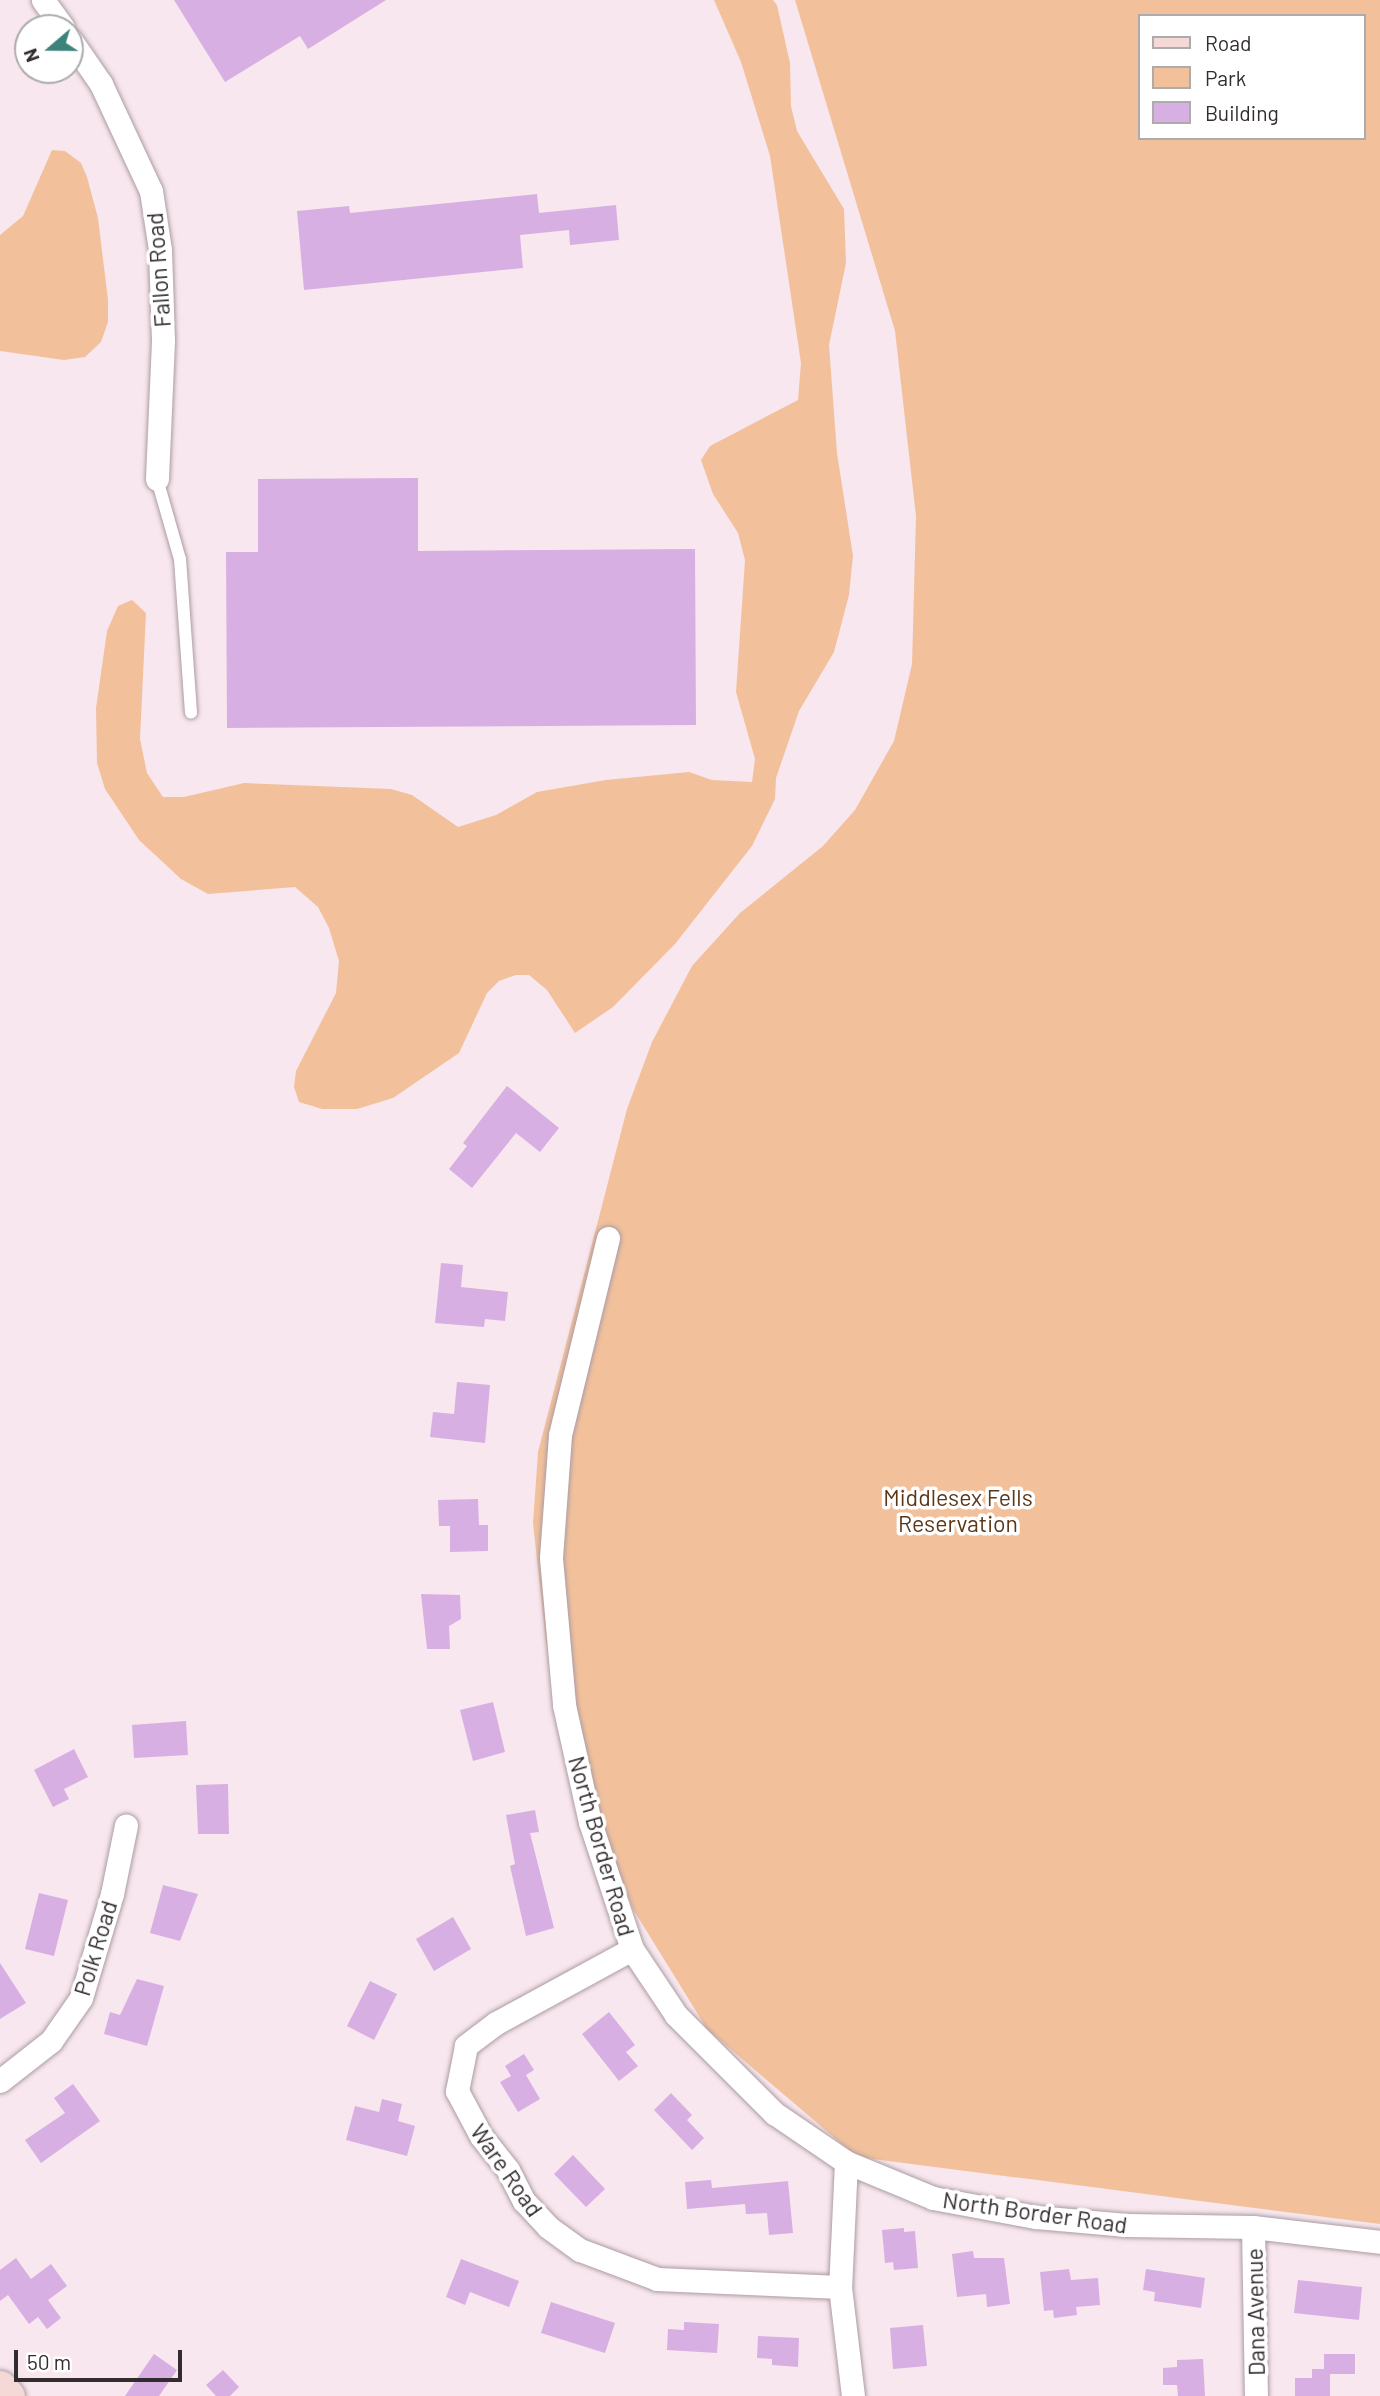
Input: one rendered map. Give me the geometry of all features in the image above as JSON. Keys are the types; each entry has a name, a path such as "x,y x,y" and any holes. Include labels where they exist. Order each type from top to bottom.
{"main road":[{"path":"0,2387 8,2396"}],"street":[{"name":"Fallon Road","path":"84,59 101,84 151,191 160,250 163,341 157,479"},
{"name":"North Border Road","path":"608,1238 560,1435 551,1558 564,1705 590,1822 632,1950 676,2015 723,2066 774,2113 846,2162 933,2198 1036,2217 1140,2226 1253,2227 1380,2242"},
{"name":"Polk Road","path":"0,2081 51,2041 81,1998 112,1894 126,1825"},
{"name":"Ware Road","path":"632,1950 496,2023 466,2046 457,2091 481,2136 508,2171 524,2201 548,2227 580,2250 657,2278 840,2287"},
{"path":"846,2162 840,2287 853,2396"},
{"name":"Dana Avenue","path":"1253,2227 1256,2396"}],"lane":[{"path":"157,479 180,559 191,713"}],"green space":[{"path":"714,0 773,0 777,5 790,63 791,106 797,131 844,209 846,263 829,345 837,453 853,556 849,595 834,652 799,711 776,778 775,799 752,846 675,944 613,1007 575,1033 547,990 529,975 516,975 499,981 487,993 459,1053 393,1098 357,1109 322,1109 299,1102 294,1087 296,1071 336,993 339,961 329,928 318,907 295,887 208,894 181,879 139,840 105,789 97,763 96,708 107,631 118,606 132,600 146,613 140,739 147,773 163,797 184,797 244,783 391,789 412,795 458,827 496,815 537,792 606,780 689,772 712,780 752,782 755,759 736,692 745,560 738,533 713,494 701,460 710,446 798,400 801,363 770,156 741,62"},
{"name":"Middlesex Fells Reservation","path":"795,0 1380,0 1380,2224 857,2157 707,2029 633,1909 569,1740 546,1642 533,1523 538,1452 627,1109 652,1042 692,966 740,913 823,846 855,810 894,741 912,664 916,516 895,331"},
{"path":"52,150 65,151 81,163 87,177 98,218 108,300 108,322 101,342 85,357 64,360 0,351 0,235 23,216"}],"building":[{"path":"174,0 386,0 308,49 300,36 225,82"},
{"path":"537,194 539,213 616,205 619,240 570,245 569,230 520,235 523,268 304,290 297,211 349,206 350,213"},
{"path":"418,478 418,551 695,549 696,725 227,728 226,552 258,552 258,479"},
{"path":"507,1086 559,1128 540,1152 516,1133 472,1188 449,1169 467,1146 463,1143"},
{"path":"441,1263 463,1265 461,1287 508,1292 505,1321 485,1319 484,1327 435,1323"},
{"path":"457,1382 490,1385 485,1443 430,1437 433,1412 454,1414"},
{"path":"478,1499 479,1525 488,1525 488,1551 450,1552 450,1526 439,1526 438,1500"},
{"path":"421,1594 460,1595 461,1619 449,1626 450,1649 427,1649"},
{"path":"493,1702 505,1752 473,1761 460,1710"},
{"path":"186,1721 188,1755 134,1758 132,1725"},
{"path":"74,1749 88,1777 64,1789 69,1799 53,1807 34,1770"},
{"path":"228,1784 229,1834 198,1834 196,1785"},
{"path":"535,1810 539,1832 530,1833 554,1928 526,1936 510,1866 515,1864 506,1815"},
{"path":"163,1885 198,1894 180,1941 150,1933"},
{"path":"39,1893 68,1900 54,1956 25,1949"},
{"path":"453,1917 471,1949 434,1971 416,1939"},
{"path":"0,1963 26,2003 0,2019"},
{"path":"137,1979 164,1986 147,2046 104,2034 110,2012 120,2015"},
{"path":"370,1981 397,1994 374,2040 347,2026"},
{"path":"609,2012 635,2045 626,2052 638,2066 619,2081 582,2034"},
{"path":"524,2054 534,2070 526,2075 540,2099 518,2112 500,2082 511,2076 505,2066"},
{"path":"73,2084 100,2121 41,2163 25,2140 65,2113 54,2098"},
{"path":"671,2093 692,2115 687,2120 704,2138 692,2150 654,2110"},
{"path":"382,2099 402,2104 398,2121 415,2126 407,2156 346,2140 355,2106 379,2112"},
{"path":"573,2155 605,2189 586,2207 554,2174"},
{"path":"711,2180 712,2188 788,2181 793,2233 769,2235 767,2213 746,2214 745,2204 687,2209 685,2182"},
{"path":"904,2228 904,2232 915,2231 918,2268 894,2270 893,2262 885,2263 882,2230"},
{"path":"973,2251 974,2258 1004,2258 1010,2304 987,2307 986,2294 957,2297 952,2254"},
{"path":"16,2258 31,2279 51,2264 67,2286 48,2300 61,2318 47,2329 38,2317 29,2324 8,2295 0,2301 0,2270"},
{"path":"461,2259 519,2281 509,2307 470,2292 465,2305 446,2297"},
{"path":"1069,2269 1071,2280 1098,2278 1100,2305 1076,2307 1077,2315 1054,2318 1053,2310 1044,2311 1040,2272"},
{"path":"1146,2269 1205,2278 1201,2308 1154,2301 1155,2292 1143,2290"},
{"path":"1298,2280 1362,2287 1359,2320 1294,2313"},
{"path":"551,2302 615,2323 605,2353 541,2333"},
{"path":"684,2322 719,2324 717,2353 667,2350 668,2329 684,2330"},
{"path":"923,2325 927,2366 893,2369 890,2328"},
{"path":"758,2336 799,2338 798,2367 772,2365 772,2359 757,2358"},
{"path":"154,2354 177,2370 159,2396 125,2396"},
{"path":"1324,2354 1355,2354 1355,2374 1330,2374 1330,2396 1295,2396 1295,2378 1312,2378 1312,2369 1324,2369"},
{"path":"1203,2359 1205,2396 1178,2396 1177,2385 1163,2385 1163,2368 1177,2367 1177,2360"},
{"path":"223,2370 239,2387 230,2396 216,2396 206,2385"}]}
